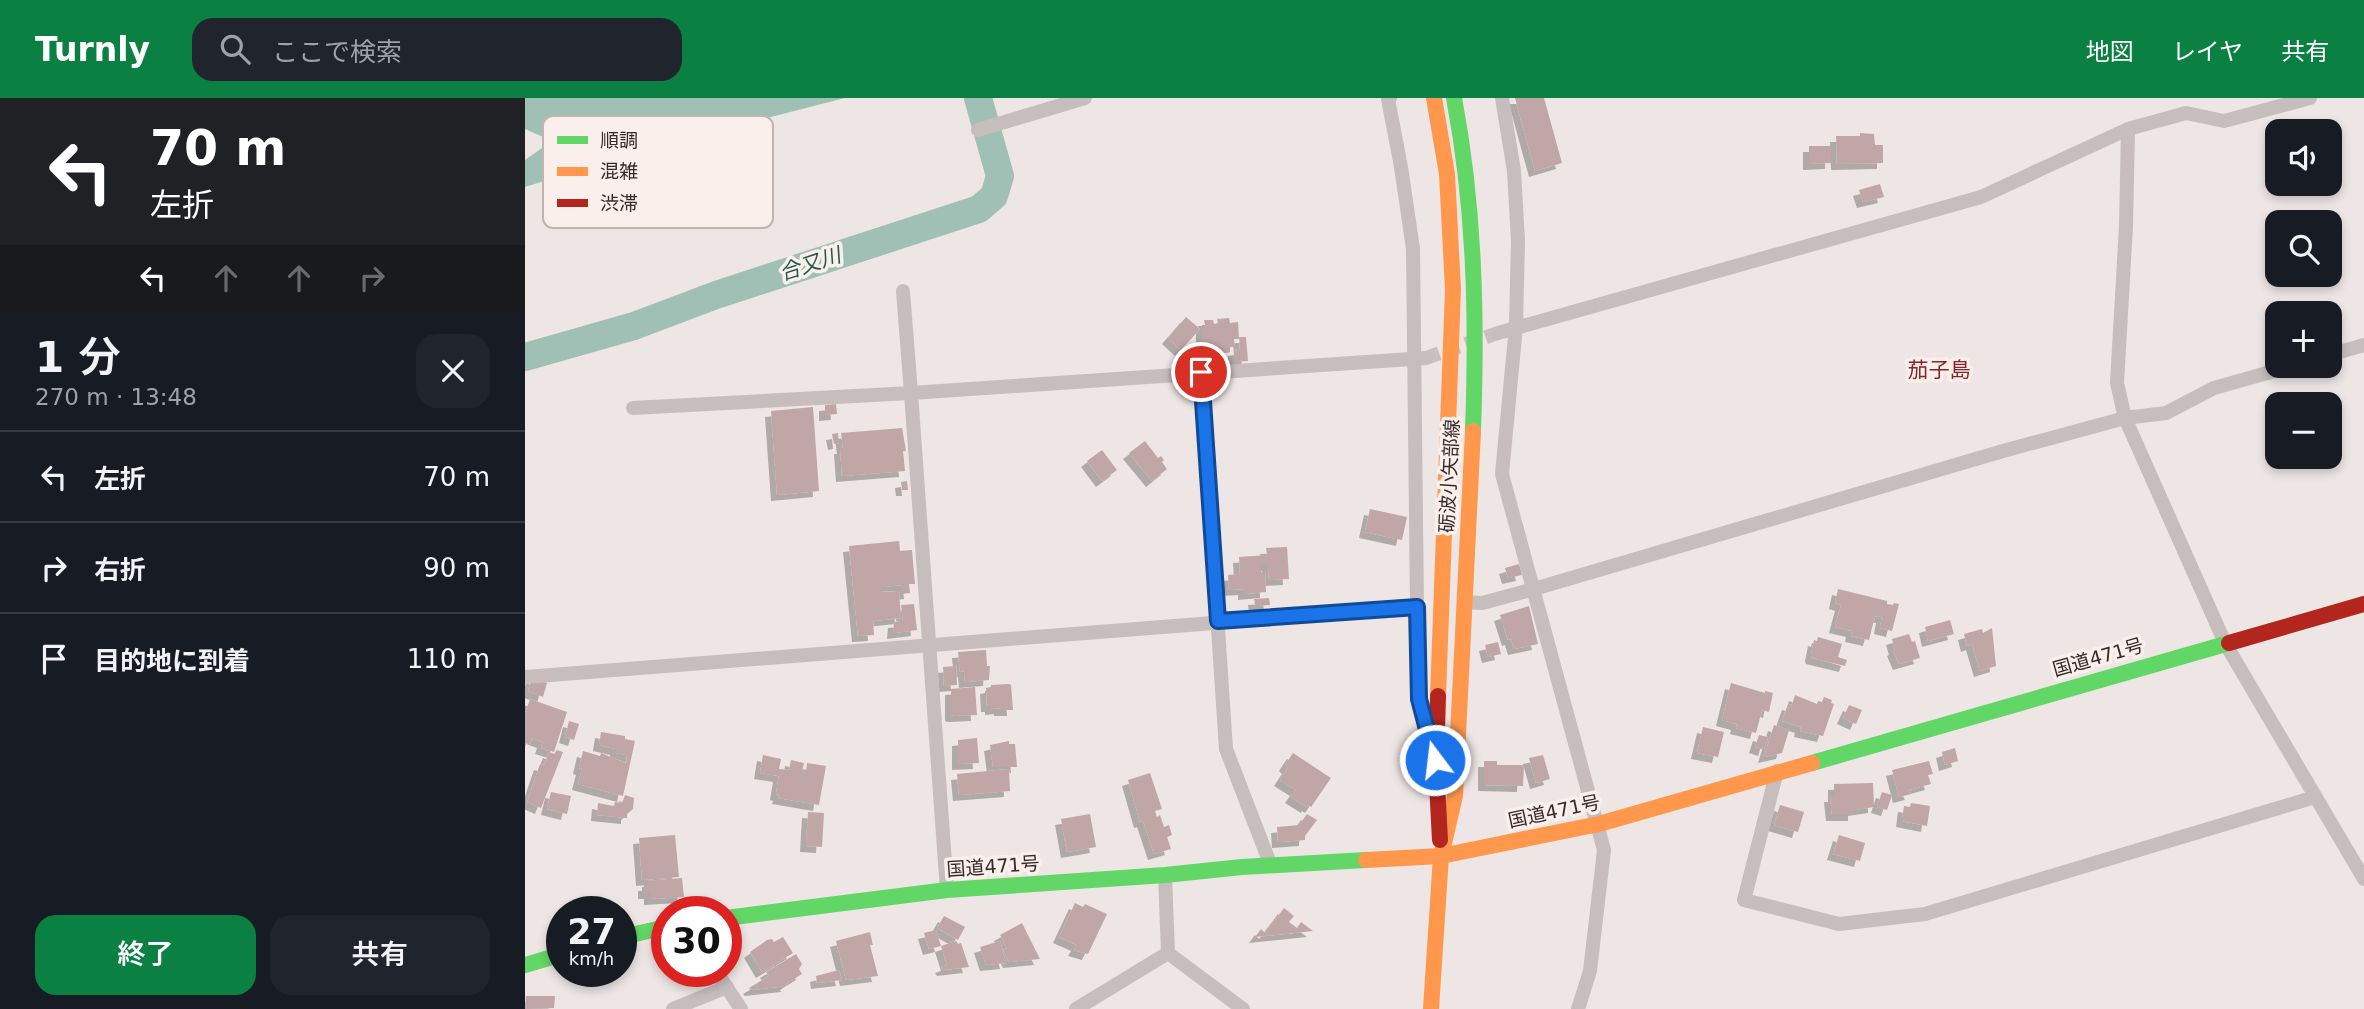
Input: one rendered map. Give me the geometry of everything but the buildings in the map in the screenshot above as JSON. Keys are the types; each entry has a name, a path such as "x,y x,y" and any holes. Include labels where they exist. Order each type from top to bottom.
{"main road":[{"name":"砺波小矢部線","path":"1434,98 1447,175 1454,263 1435,760 1435,801 1441,856"},
{"name":"砺波小矢部線","path":"1431,1009 1441,856 1455,796 1476,363 1476,269 1462,140 1454,98"},
{"name":"国道471号","path":"742,916 947,890 1441,856 1599,824 2364,604"},
{"path":"525,965 546,959"}],"street":[{"path":"978,130 1086,98"},
{"path":"1382,98 1389,98 1413,249 1420,359 1417,607 1419,699 1435,760"},
{"path":"1502,98 1514,171 1518,241 1516,327 1502,474 1604,850 1590,971 1578,1009"},
{"path":"1498,333 1981,197 2128,130 2186,113 2224,121 2310,98"},
{"path":"2128,130 2117,383 2125,418 2225,643 2364,879"},
{"path":"903,291 947,890"},
{"path":"2342,351 2364,345"},
{"path":"633,408 911,393 1420,359"},
{"path":"1201,372 1226,750 1271,866"},
{"path":"1464,602 1482,603 1534,589 2003,451 2125,418 2166,413 2214,388 2265,374"},
{"path":"525,677 930,643 1417,607"},
{"path":"1777,771 1744,900 1839,924 1925,914 2315,797"},
{"path":"1165,875 1168,953"},
{"path":"1076,1009 1168,953"},
{"path":"1168,953 1243,1009"},
{"path":"673,1009 727,988 741,1009"}],"shaded area":[{"path":"525,98 845,98 773,117 543,116 543,137 525,129"},
{"path":"543,147 543,181 525,187 525,160"}],"waterway":[{"name":"合又川","path":"525,357 634,326 716,295 979,209 994,196 1000,176 978,98"}],"tunnel":[{"path":"1426,358 1498,333"}],"traffic: fast":[{"path":"1454,98 1466,181 1473,264 1473,431"},
{"path":"1812,763 2229,643"},
{"path":"742,916 947,890 1366,860"},
{"path":"637,934 651,930"},
{"path":"525,965 546,959"}],"traffic: slow":[{"path":"1434,98 1447,174 1453,289 1438,696"},
{"path":"1431,1009 1441,856 1455,796 1473,431"},
{"path":"1366,860 1441,856 1599,824 1812,763"}],"traffic: jam":[{"path":"2229,643 2364,604"},
{"path":"1438,696 1436,765 1440,840"}],"district":[{"name":"茄子島","path":"1939,370"}],"route":[{"path":"1201,372 1218,621 1417,607 1419,699 1435,760"}]}
